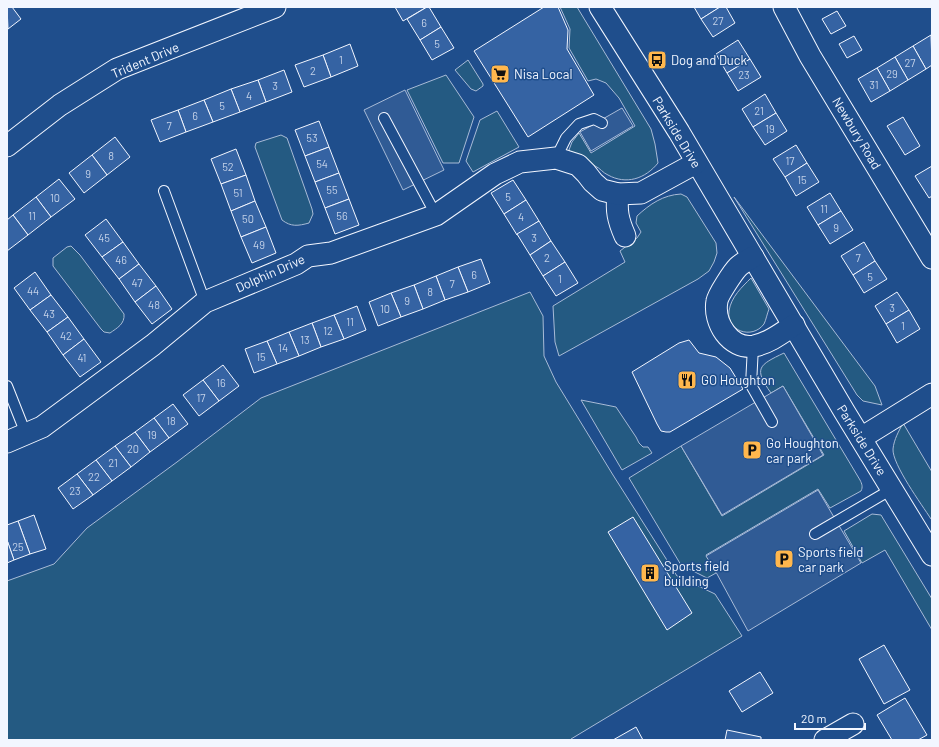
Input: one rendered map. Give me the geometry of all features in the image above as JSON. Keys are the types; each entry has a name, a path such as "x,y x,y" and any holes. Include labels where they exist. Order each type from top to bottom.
{"street":[{"name":"Trident Drive","path":"7,146 60,105 117,69 275,7"},
{"name":"Parkside Drive","path":"600,7 679,132 696,163 932,555"},
{"name":"Newbury Road","path":"784,7 810,56 932,258"},
{"name":"Dolphin Drive","path":"16,438 42,427 153,345 205,302 296,264 308,256 342,250 436,215 495,174 520,162 556,158 578,165 602,190 618,194 641,193 696,163"},
{"path":"618,194 617,208 619,221 625,236"},
{"path":"753,257 737,267 717,300 718,319 724,333 739,344 753,346 770,340 794,325"},
{"path":"861,438 932,394"},
{"path":"825,740 853,724"}],"lane":[{"path":"384,118 436,215"},
{"path":"556,158 566,138 579,124 594,119 602,122"},
{"path":"164,191 205,302"},
{"path":"753,346 751,385 772,422"},
{"path":"7,386 16,438"},
{"path":"815,534 892,489"}],"shaded area":[{"path":"560,7 577,7 651,129 658,163 653,169 635,179 622,180 615,178 606,174 595,166 572,157 569,150 572,142 579,133 591,153 635,126 619,98 606,83 596,79 588,81 569,48 570,29"},
{"path":"468,60 483,84 483,86 476,91 471,89 455,70"},
{"path":"446,75 474,117 459,163 443,163 407,90"},
{"path":"405,90 444,170 403,190 364,110"},
{"path":"622,108 633,126 591,151 580,132"},
{"path":"497,111 519,147 473,172 466,161 480,120"},
{"path":"281,135 287,138 312,209 313,214 309,223 295,225 288,224 282,220 255,147 256,143"},
{"path":"681,194 687,197 716,243 717,253 709,271 698,279 559,356 555,342 553,306 625,262 620,251 637,238 641,232 636,223 637,216 663,198"},
{"path":"734,197 875,386 882,405 863,401 857,395"},
{"path":"71,246 80,255 124,314 122,323 110,333 104,332 101,329 53,266 53,258 67,247"},
{"path":"751,278 769,309 764,324 753,332 747,332 741,331 732,324 729,318 729,311 734,297"},
{"path":"530,292 543,316 544,356 556,382 613,475 677,576 715,594 742,636 571,740 7,740 7,581 54,564 87,528 261,398"},
{"path":"784,353 860,480 862,490 830,508 818,489 706,555 716,573 707,578 681,565 629,478 681,446 722,516 824,455 783,386 771,393 762,378 761,368 764,364"},
{"name":"Go Houghton car park","path":"783,386 823,455 722,515 681,446"},
{"path":"581,400 616,407 639,443 643,447 648,447 652,453 622,470"},
{"path":"903,423 932,472 931,519 902,474 894,456 894,442"},
{"name":"Sports field car park","path":"818,490 861,563 748,631 706,556"},
{"path":"872,514 881,515 932,599 932,630 885,550 862,563 844,531"}],"building":[{"path":"7,7 12,7 21,19 8,29"},
{"path":"395,7 424,7 425,8 403,21"},
{"path":"429,7 441,27 420,40 407,19"},
{"path":"544,7 558,7 568,30 567,49 594,95 528,137 474,51"},
{"path":"694,7 720,7 701,19"},
{"path":"720,7 726,7 735,23 713,37 701,19"},
{"path":"837,11 846,26 831,34 822,19"},
{"path":"441,27 454,48 432,60 420,40"},
{"path":"931,35 932,65 926,69 913,46"},
{"path":"854,36 862,50 847,58 839,44"},
{"path":"738,40 750,59 727,73 716,54"},
{"path":"350,44 358,66 331,77 323,55"},
{"path":"913,46 926,69 908,80 895,57"},
{"path":"323,55 331,77 304,87 295,65"},
{"path":"895,57 908,80 890,91 877,68"},
{"path":"750,59 761,77 738,91 727,73"},
{"path":"877,68 890,91 871,102 858,79"},
{"path":"284,70 292,92 266,102 258,80"},
{"path":"258,80 266,102 240,112 231,89"},
{"path":"231,89 240,112 213,122 204,100"},
{"path":"765,94 776,113 753,127 742,109"},
{"path":"204,100 213,122 186,132 178,110"},
{"path":"178,110 186,132 160,142 151,120"},
{"path":"776,113 787,131 765,145 753,127"},
{"path":"903,117 920,146 905,155 887,126"},
{"path":"319,121 329,147 305,156 295,130"},
{"path":"115,137 130,157 107,175 92,155"},
{"path":"796,145 807,163 785,177 773,159"},
{"path":"329,147 339,173 315,182 305,156"},
{"path":"236,149 246,175 221,184 211,159"},
{"path":"92,155 107,175 84,193 69,173"},
{"path":"807,163 819,182 796,196 785,177"},
{"path":"932,166 932,196 929,198 915,176"},
{"path":"339,173 349,199 325,208 315,182"},
{"path":"246,175 255,201 231,211 221,184"},
{"path":"59,179 75,199 51,217 36,197"},
{"path":"513,180 526,200 504,214 491,193"},
{"path":"830,193 841,211 818,225 807,207"},
{"path":"36,197 51,217 28,235 13,215"},
{"path":"349,199 359,225 335,234 325,208"},
{"path":"526,200 539,221 517,235 504,214"},
{"path":"255,201 266,227 241,237 231,211"},
{"path":"841,211 853,230 830,244 818,225"},
{"path":"13,215 28,235 7,251 7,220"},
{"path":"106,219 123,242 102,257 85,235"},
{"path":"539,221 551,241 530,255 517,234"},
{"path":"266,227 276,253 252,263 241,237"},
{"path":"551,241 565,262 543,276 530,255"},
{"path":"123,242 139,264 119,279 102,257"},
{"path":"864,242 875,261 853,275 841,256"},
{"path":"481,259 490,283 468,292 458,267"},
{"path":"875,261 887,279 864,293 853,275"},
{"path":"565,262 578,283 556,296 543,276"},
{"path":"139,264 156,286 135,302 119,279"},
{"path":"458,267 468,292 445,300 436,276"},
{"path":"35,272 51,295 30,310 14,288"},
{"path":"436,276 445,300 423,309 414,285"},
{"path":"414,285 423,309 401,317 391,293"},
{"path":"156,286 172,309 152,324 135,302"},
{"path":"897,292 909,310 886,324 875,306"},
{"path":"391,293 401,317 378,326 369,302"},
{"path":"51,295 68,317 47,332 30,310"},
{"path":"357,306 366,330 344,339 334,315"},
{"path":"909,310 920,329 897,343 886,324"},
{"path":"334,315 344,339 321,347 312,323"},
{"path":"68,317 84,339 63,355 47,332"},
{"path":"312,323 321,347 299,356 289,332"},
{"path":"289,332 299,356 277,364 267,341"},
{"path":"84,339 101,362 80,377 63,355"},
{"name":"GO Houghton","path":"689,340 699,353 716,357 730,368 743,389 670,432 661,431 632,372 679,343"},
{"path":"267,341 277,364 254,373 245,349"},
{"path":"223,365 239,386 219,401 203,380"},
{"path":"203,380 219,401 199,416 183,395"},
{"path":"173,404 188,424 169,438 154,418"},
{"path":"154,418 169,438 150,452 135,432"},
{"path":"135,432 150,452 131,467 115,446"},
{"path":"115,446 131,467 112,481 96,460"},
{"path":"96,460 112,481 93,495 77,474"},
{"path":"77,474 93,495 73,509 58,488"},
{"path":"34,515 46,549 30,554 18,521"},
{"name":"Sports field building","path":"633,517 692,613 667,630 608,532"},
{"path":"18,521 30,554 14,560 7,540 7,525"},
{"path":"7,540 14,560 7,563"},
{"path":"884,645 910,690 884,704 859,659"},
{"path":"760,672 773,693 742,712 729,691"},
{"path":"905,698 927,735 918,740 892,740 877,715"},
{"path":"636,727 643,740 613,740"},
{"path":"727,730 761,737 761,740 725,740"}],"place":[{"name":"Dog and Duck","path":"657,60"},
{"name":"Nisa Local","path":"500,74"},
{"name":"GO Houghton","path":"687,380"},
{"name":"Go Houghton car park","path":"752,450"},
{"name":"Sports field car park","path":"784,559"},
{"name":"Sports field building","path":"650,573"}]}
